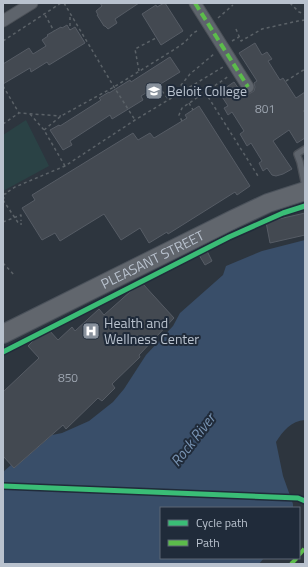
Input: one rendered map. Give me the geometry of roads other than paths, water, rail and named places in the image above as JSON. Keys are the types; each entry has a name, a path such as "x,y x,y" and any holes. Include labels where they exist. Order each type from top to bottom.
{"main road":[{"name":"PLEASANT STREET","path":"3,334 234,219 268,203 305,191"}],"street":[{"path":"3,22 32,3"},
{"path":"195,3 248,87"}],"lane":[{"path":"305,149 297,154 305,186"}],"water":[{"name":"Rock River","path":"305,240 305,420 296,422 288,427 276,442 283,476 293,507 160,507 160,559 263,559 259,564 3,564 3,472 11,465 14,468 52,435 62,433 89,421 113,402 124,389 146,355 173,326 180,313 223,275 226,266 262,251"}],"place":[{"name":"Beloit College","path":"154,91"},
{"name":"Health and Wellness Center","path":"91,331"}]}
